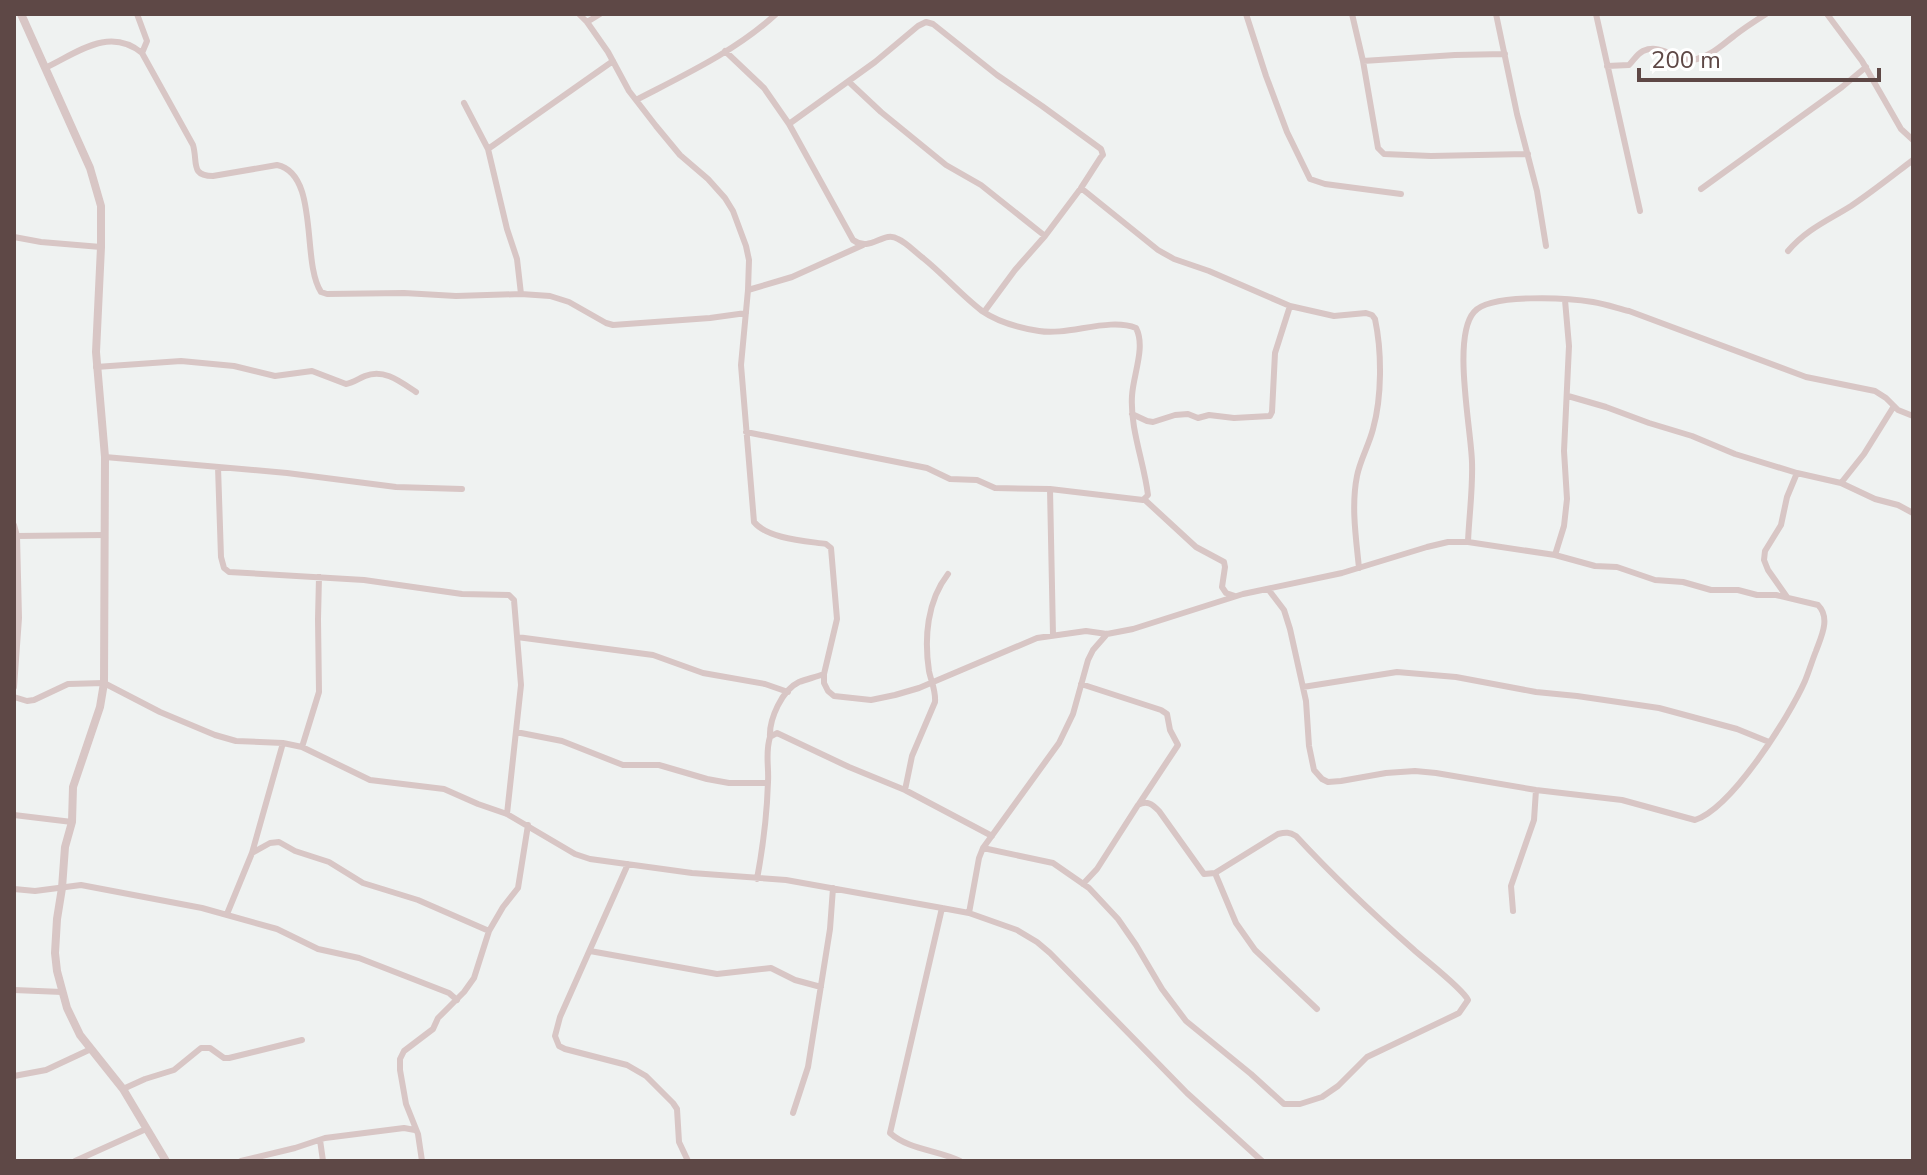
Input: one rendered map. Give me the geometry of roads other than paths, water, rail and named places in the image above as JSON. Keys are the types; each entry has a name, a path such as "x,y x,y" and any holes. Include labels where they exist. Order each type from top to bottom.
{"street":[{"path":"21,14 90,168 101,206 96,367 105,457 104,683 100,707 73,787 72,822 65,847 57,919 57,971 72,1020 123,1089 166,1161"},
{"path":"137,14 147,41 142,53"},
{"path":"579,14 636,100 680,155 718,189 733,211 749,260 741,365 754,522 762,530 786,538 826,544 831,548 837,619 824,683 834,696 871,700 895,695 1019,645 1053,635 1086,631 1107,634 1148,625 1235,596 1359,568 1448,542 1468,542 1555,555 1595,566 1617,567 1655,580 1683,582 1711,590 1738,590 1787,597 1818,605 1825,618 1805,681 1786,716 1753,765 1715,809 1695,820 1622,800 1536,790 1436,773 1386,773 1328,782 1322,779 1314,770 1303,687 1290,629 1284,610 1268,589"},
{"path":"587,22 600,14"},
{"path":"636,100 725,51 776,14"},
{"path":"1246,14 1271,90 1310,179 1325,184 1401,194"},
{"path":"1352,14 1378,148 1384,154 1528,154"},
{"path":"1496,14 1537,191 1546,246"},
{"path":"1596,14 1640,211"},
{"path":"1607,66 1629,65 1640,53 1653,49 1690,61 1700,59 1766,14"},
{"path":"1827,14 1866,67 1901,129 1913,140"},
{"path":"789,124 926,22 933,24 997,75 1101,149 1101,157 1081,188 984,312"},
{"path":"45,68 106,41 132,45 142,53 193,145 199,174 213,176 281,165 297,180 304,195 311,253 321,292 557,297 613,325 746,313"},
{"path":"725,51 764,88 789,124 853,240 863,245"},
{"path":"1363,61 1505,54"},
{"path":"488,149 613,61"},
{"path":"1701,189 1866,67"},
{"path":"849,82 946,165 981,185 1045,236"},
{"path":"464,103 488,149 517,259 521,294"},
{"path":"1788,251 1809,230 1851,206 1913,160"},
{"path":"1081,188 1167,255 1290,306 1334,316 1366,313 1375,319 1380,353 1377,410 1357,475 1354,499 1359,568"},
{"path":"14,237 101,247"},
{"path":"748,290 792,277 888,237 899,239 984,312 1013,325 1050,333 1126,325 1136,328 1140,337 1132,414 1148,495 1145,500"},
{"path":"1468,542 1472,465 1464,341 1468,322 1474,312 1491,303 1526,298 1565,300 1593,302 1629,311 1806,377 1875,391 1903,413 1913,416"},
{"path":"1555,555 1566,514 1564,451 1569,346 1565,300"},
{"path":"1132,414 1153,422 1188,414 1198,418 1209,415 1234,418 1270,416 1275,353 1290,306"},
{"path":"96,367 181,361 234,366 275,376 312,371 346,384 366,375 379,374 389,376 416,392"},
{"path":"1568,396 1707,441 1735,454 1841,483 1913,513"},
{"path":"1841,483 1864,454 1894,406"},
{"path":"746,432 927,468 950,479 977,480 995,488 1050,489 1145,500 1196,547 1224,562 1222,587 1226,593 1235,596"},
{"path":"105,457 287,473 396,487 462,489"},
{"path":"218,467 221,557 224,568 229,572 364,580 462,594 509,595 514,600 521,685 507,814"},
{"path":"1787,597 1764,560 1765,551 1781,525 1787,497 1797,473"},
{"path":"1050,489 1053,635"},
{"path":"14,525 17,536 14,687"},
{"path":"17,536 104,535"},
{"path":"905,790 912,756 935,702 927,655 929,621 939,585 948,574"},
{"path":"302,747 321,677 319,577"},
{"path":"969,913 983,848 1059,743 1073,714 1093,650 1107,634"},
{"path":"517,637 645,653 703,673 765,684 788,692"},
{"path":"1303,687 1397,672 1456,677 1536,692 1659,708 1737,729 1769,742"},
{"path":"757,879 764,839 768,783 766,758 771,721 788,692 799,682 824,674"},
{"path":"14,697 34,700 68,684 104,683 160,712 215,735 236,741 302,747 370,780 444,789 507,814 575,854 590,859 692,873 786,880 969,913 1017,930 1037,942 1187,1093 1262,1161"},
{"path":"1081,684 1161,710 1167,714 1169,728 1178,745 1097,869 1083,884"},
{"path":"516,732 562,741 623,765 659,765 729,783 768,783"},
{"path":"770,737 779,733 905,790 992,836"},
{"path":"227,914 252,853 283,743"},
{"path":"1513,911 1511,886 1534,820 1536,790"},
{"path":"983,848 1053,863 1083,884 1118,919 1186,1021 1284,1104 1300,1104 1322,1097 1338,1086 1367,1057 1459,1013 1468,1000 1291,833 1278,834 1215,873 1204,874 1159,811 1146,802 1138,805"},
{"path":"14,815 72,822"},
{"path":"422,1161 418,1134 406,1104 400,1059 404,1051 433,1029 438,1018 474,978 489,931 518,888 528,825"},
{"path":"252,853 270,843 279,842 295,851 329,862 363,883 418,900 489,931"},
{"path":"628,864 560,1017 556,1042 565,1049 627,1065 646,1076 677,1109 679,1142 688,1161"},
{"path":"1215,873 1236,923 1255,950 1317,1009"},
{"path":"14,889 35,891 81,885 227,914 277,929 318,949 359,958 449,993 457,1000"},
{"path":"793,1113 808,1067 830,929 833,888"},
{"path":"942,908 890,1133 922,1149 960,1161"},
{"path":"590,951 717,974 771,968 795,980 821,987"},
{"path":"14,990 62,992"},
{"path":"123,1089 174,1070 201,1048 210,1048 229,1058 302,1040"},
{"path":"14,1076 46,1070 91,1049"},
{"path":"241,1161 336,1136 404,1128 415,1130"},
{"path":"75,1161 146,1129"},
{"path":"320,1140 323,1161"}]}
